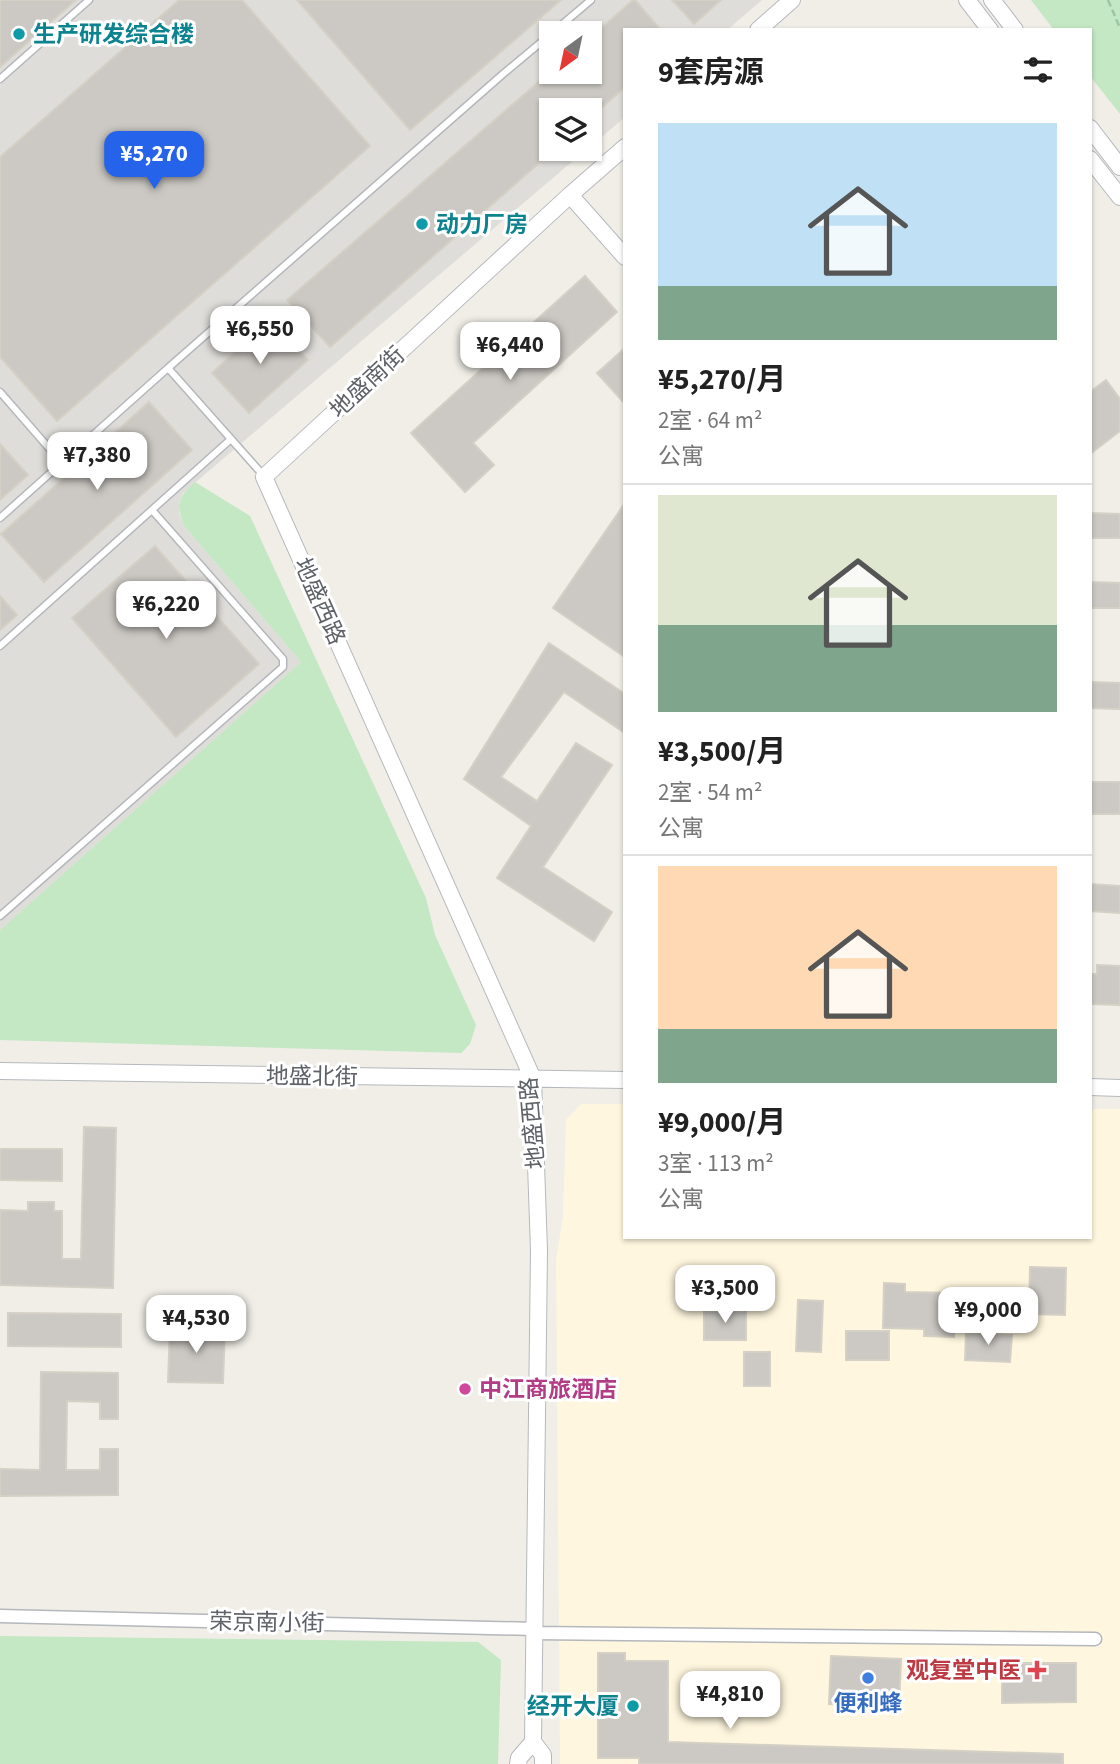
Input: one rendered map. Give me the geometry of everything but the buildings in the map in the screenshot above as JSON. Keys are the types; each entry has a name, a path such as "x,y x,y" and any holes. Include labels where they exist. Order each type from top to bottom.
{"street":[{"path":"760,28 792,0"},
{"path":"967,0 988,28"},
{"path":"992,0 1013,28"},
{"path":"1092,131 1120,167"},
{"name":"地盛南街","path":"264,477 623,149"},
{"path":"1092,162 1120,197"},
{"path":"570,195 623,255"},
{"name":"地盛西路","path":"264,477 533,1079 539,1250 533,1742 542,1755 543,1764"},
{"name":"地盛北街","path":"0,1071 623,1080"},
{"path":"1092,1087 1120,1088"},
{"name":"荣京南小街","path":"0,1616 534,1631 1095,1639"},
{"path":"519,1764 519,1758 533,1742"}],"lane":[{"path":"0,79 89,0"},
{"path":"566,21 591,0"},
{"path":"0,518 539,43"},
{"path":"168,368 264,477"},
{"path":"0,392 62,463"},
{"path":"0,646 231,439"},
{"path":"0,916 283,667 283,659 152,510"}],"path":[{"path":"1108,0 1120,28"}],"shaded area":[{"path":"0,0 762,0 729,28 623,28 623,119 602,137 602,98 539,98 539,161 573,161 183,493 179,502 179,514 184,526 301,662 0,930"},
{"path":"581,1104 623,1104 623,1239 1092,1239 1092,1109 1120,1109 1120,1764 560,1764 556,1260 563,1217 566,1120"}],"green space":[{"path":"1031,0 1120,0 1120,114 1092,79 1092,28 1052,28"},
{"path":"195,482 250,516 426,898 435,935 476,1025 470,1044 461,1053 0,1040 0,930 301,662 184,526 180,501"},
{"path":"0,1636 478,1642 501,1660 498,1764 0,1764"}],"place":[{"name":"生产研发综合楼","path":"19,34"},
{"name":"动力厂房","path":"422,224"},
{"name":"中江商旅酒店","path":"465,1389"},
{"name":"观复堂中医","path":"1037,1670"},
{"name":"便利蜂","path":"868,1678"},
{"name":"经开大厦","path":"633,1706"}]}
